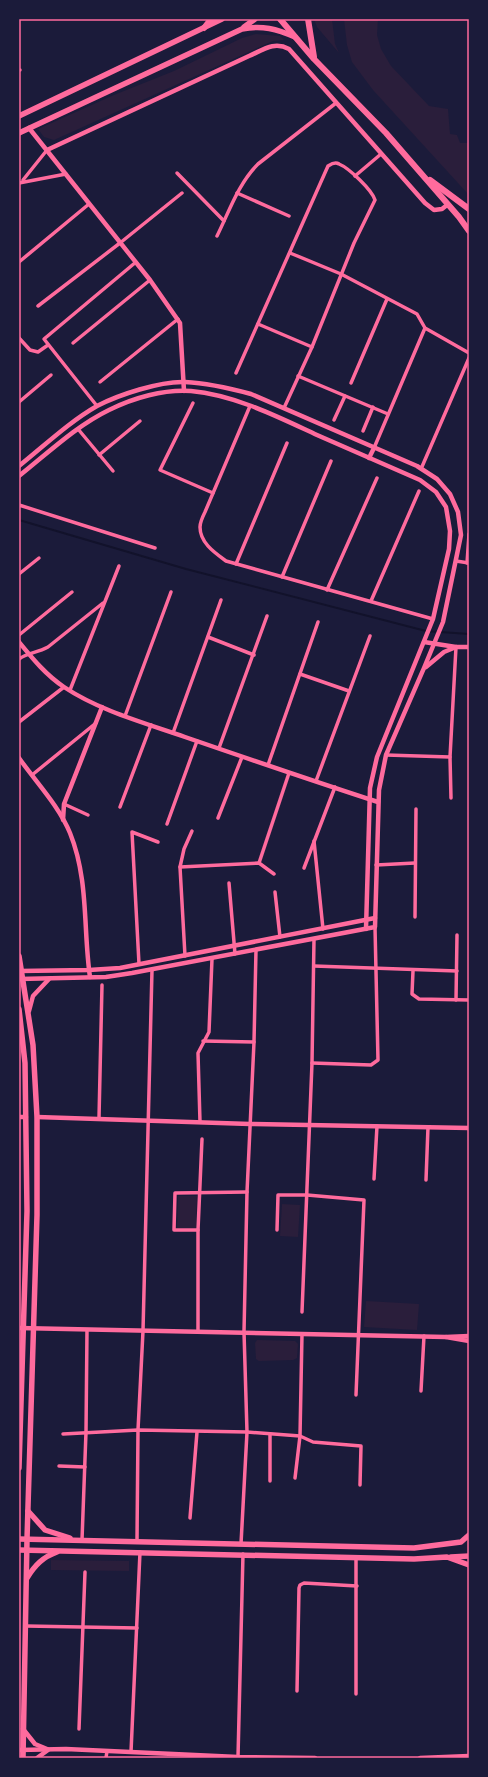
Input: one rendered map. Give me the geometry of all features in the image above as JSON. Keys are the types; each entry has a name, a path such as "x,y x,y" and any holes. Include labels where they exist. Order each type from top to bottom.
{"main road":[{"path":"204,28 211,19"},
{"path":"19,116 222,19"},
{"path":"19,133 242,28 255,19"},
{"path":"280,19 314,59 386,133 469,231"},
{"path":"308,19 314,59"},
{"path":"242,28 257,26 270,28 296,38"},
{"path":"422,174 469,209"},
{"path":"19,956 21,979 34,1045 37,1215 23,1729 21,1750 23,1758"},
{"path":"19,1009 23,1041 26,1117 27,1211 22,1328 19,1468"},
{"path":"28,1511 45,1530 76,1540"},
{"path":"461,1542 469,1535"},
{"path":"19,1539 414,1548 469,1542"},
{"path":"19,1550 414,1559 469,1556"},
{"path":"27,1578 42,1559 61,1550"},
{"path":"447,1557 469,1565"}],"street":[{"path":"21,182 47,150 273,45 282,45 289,49 425,203 434,210 442,209 447,204"},
{"path":"218,236 237,193 249,173 258,164 336,103"},
{"path":"30,128 120,244 150,280 178,319 180,323 184,391"},
{"path":"355,176 381,154"},
{"path":"236,373 328,166 332,163 339,163 355,176 374,195 375,200 354,243 312,347 280,418"},
{"path":"177,173 224,221"},
{"path":"21,182 66,174"},
{"path":"38,306 120,244 182,193"},
{"path":"237,193 289,216"},
{"path":"19,262 89,204"},
{"path":"290,253 341,274 417,314 425,328 469,353"},
{"path":"97,406 44,339 136,262"},
{"path":"73,343 150,280"},
{"path":"351,383 387,299"},
{"path":"100,382 178,319"},
{"path":"258,324 312,347"},
{"path":"370,458 425,328"},
{"path":"19,338 30,350 38,352 48,345"},
{"path":"421,469 469,358"},
{"path":"19,402 51,375"},
{"path":"298,376 388,414"},
{"path":"19,466 66,428 97,406 131,392 183,382 230,388 251,394 421,469 437,479 450,494 458,512 461,530 456,561 442,624 386,755 379,790 375,927 378,1060 371,1065 312,1063"},
{"path":"19,476 78,429 108,410 145,396 184,391 215,396 250,406 280,418 427,484 436,492 446,507 450,531 449,549 433,620 377,757 373,774 370,799 366,929"},
{"path":"334,420 345,396"},
{"path":"193,403 160,470 213,492"},
{"path":"250,406 213,492 200,527 203,539 212,552 226,561 282,578 371,601 442,624"},
{"path":"363,431 373,407"},
{"path":"99,455 140,421"},
{"path":"66,428 71,430 70,435"},
{"path":"78,429 113,471"},
{"path":"236,564 287,442"},
{"path":"282,578 331,461"},
{"path":"327,590 377,478"},
{"path":"371,601 419,491"},
{"path":"19,505 155,548"},
{"path":"456,561 468,563 469,534"},
{"path":"19,574 39,558"},
{"path":"70,690 119,566"},
{"path":"19,634 72,592"},
{"path":"125,716 170,592"},
{"path":"173,732 221,600"},
{"path":"19,659 29,654 38,653 48,647 105,602"},
{"path":"219,748 267,616"},
{"path":"268,765 318,622"},
{"path":"316,781 370,636"},
{"path":"208,637 254,655"},
{"path":"424,641 456,647 469,647"},
{"path":"19,642 39,667 64,687 102,707 197,741 378,802"},
{"path":"424,668 444,652 456,647"},
{"path":"451,798 450,757 456,647"},
{"path":"300,674 349,691"},
{"path":"19,722 64,687"},
{"path":"63,820 64,804 102,707"},
{"path":"32,775 97,722"},
{"path":"120,807 151,725"},
{"path":"167,824 197,741"},
{"path":"386,755 450,757"},
{"path":"218,818 242,756"},
{"path":"19,758 53,804 70,832 82,876 90,977"},
{"path":"259,863 289,772"},
{"path":"304,868 335,787"},
{"path":"64,804 88,814"},
{"path":"415,917 416,809"},
{"path":"185,956 180,867 184,849 192,831"},
{"path":"139,964 132,832 158,842"},
{"path":"314,841 323,929"},
{"path":"180,867 259,863 274,874"},
{"path":"376,865 415,863"},
{"path":"229,883 235,954"},
{"path":"275,892 280,937"},
{"path":"20,971 89,970 139,964 376,918"},
{"path":"21,979 112,976 152,970 375,927"},
{"path":"456,1000 457,935"},
{"path":"302,1312 312,1063 314,939"},
{"path":"241,1544 247,1432 244,1332 247,1192 254,1042 256,950"},
{"path":"200,1122 198,1053 209,1032 212,958"},
{"path":"314,966 457,971"},
{"path":"137,1541 138,1430 152,970"},
{"path":"413,970 412,994 419,999 469,1000"},
{"path":"28,1012 33,996 49,979"},
{"path":"99,1118 102,985"},
{"path":"203,1041 254,1042"},
{"path":"19,1117 26,1117"},
{"path":"36,1117 250,1124 469,1128"},
{"path":"374,1179 377,1126"},
{"path":"426,1180 428,1127"},
{"path":"198,1331 198,1230 202,1138"},
{"path":"198,1230 174,1230 175,1193 199,1194 247,1192"},
{"path":"278,1230 278,1195 307,1194 364,1200 360,1334 356,1395"},
{"path":"22,1328 360,1334 446,1337 469,1340"},
{"path":"82,1540 86,1432 87,1330"},
{"path":"295,1478 300,1436 302,1334"},
{"path":"421,1391 424,1336"},
{"path":"446,1337 469,1336"},
{"path":"63,1434 138,1430 247,1432 300,1436 313,1442 361,1446 360,1485"},
{"path":"190,1518 197,1432"},
{"path":"270,1434 270,1480"},
{"path":"59,1466 85,1466"},
{"path":"131,1752 140,1552"},
{"path":"238,1757 243,1554"},
{"path":"356,1557 356,1694"},
{"path":"79,1729 85,1572"},
{"path":"296,1691 300,1585 304,1583 357,1586"},
{"path":"26,1626 137,1628"},
{"path":"23,1729 35,1744 48,1750"},
{"path":"21,1750 131,1752 158,1756 315,1758"},
{"path":"37,1758 48,1750"},
{"path":"106,1758 107,1751"},
{"path":"420,1758 469,1756"}],"shaded area":[{"path":"314,19 332,19 335,44 339,53 317,27"},
{"path":"344,19 378,19 377,35 381,49 391,66 429,106 448,109 450,134 457,135 460,143 469,143 469,195 373,90 352,62 347,45"},
{"path":"256,34 280,36 284,40 273,41 54,140 44,137 38,129 114,95 174,71 242,38"},
{"path":"178,1196 197,1196 196,1228 177,1228"},
{"path":"282,1204 300,1205 298,1237 280,1236"},
{"path":"366,1301 419,1304 417,1330 364,1327"},
{"path":"257,1340 295,1341 298,1344 297,1358 293,1360 259,1361 256,1359 255,1343"},
{"path":"51,1560 129,1561 129,1571 51,1570"}],"waterway":[{"path":"19,520 186,569 426,631 469,634"}]}
